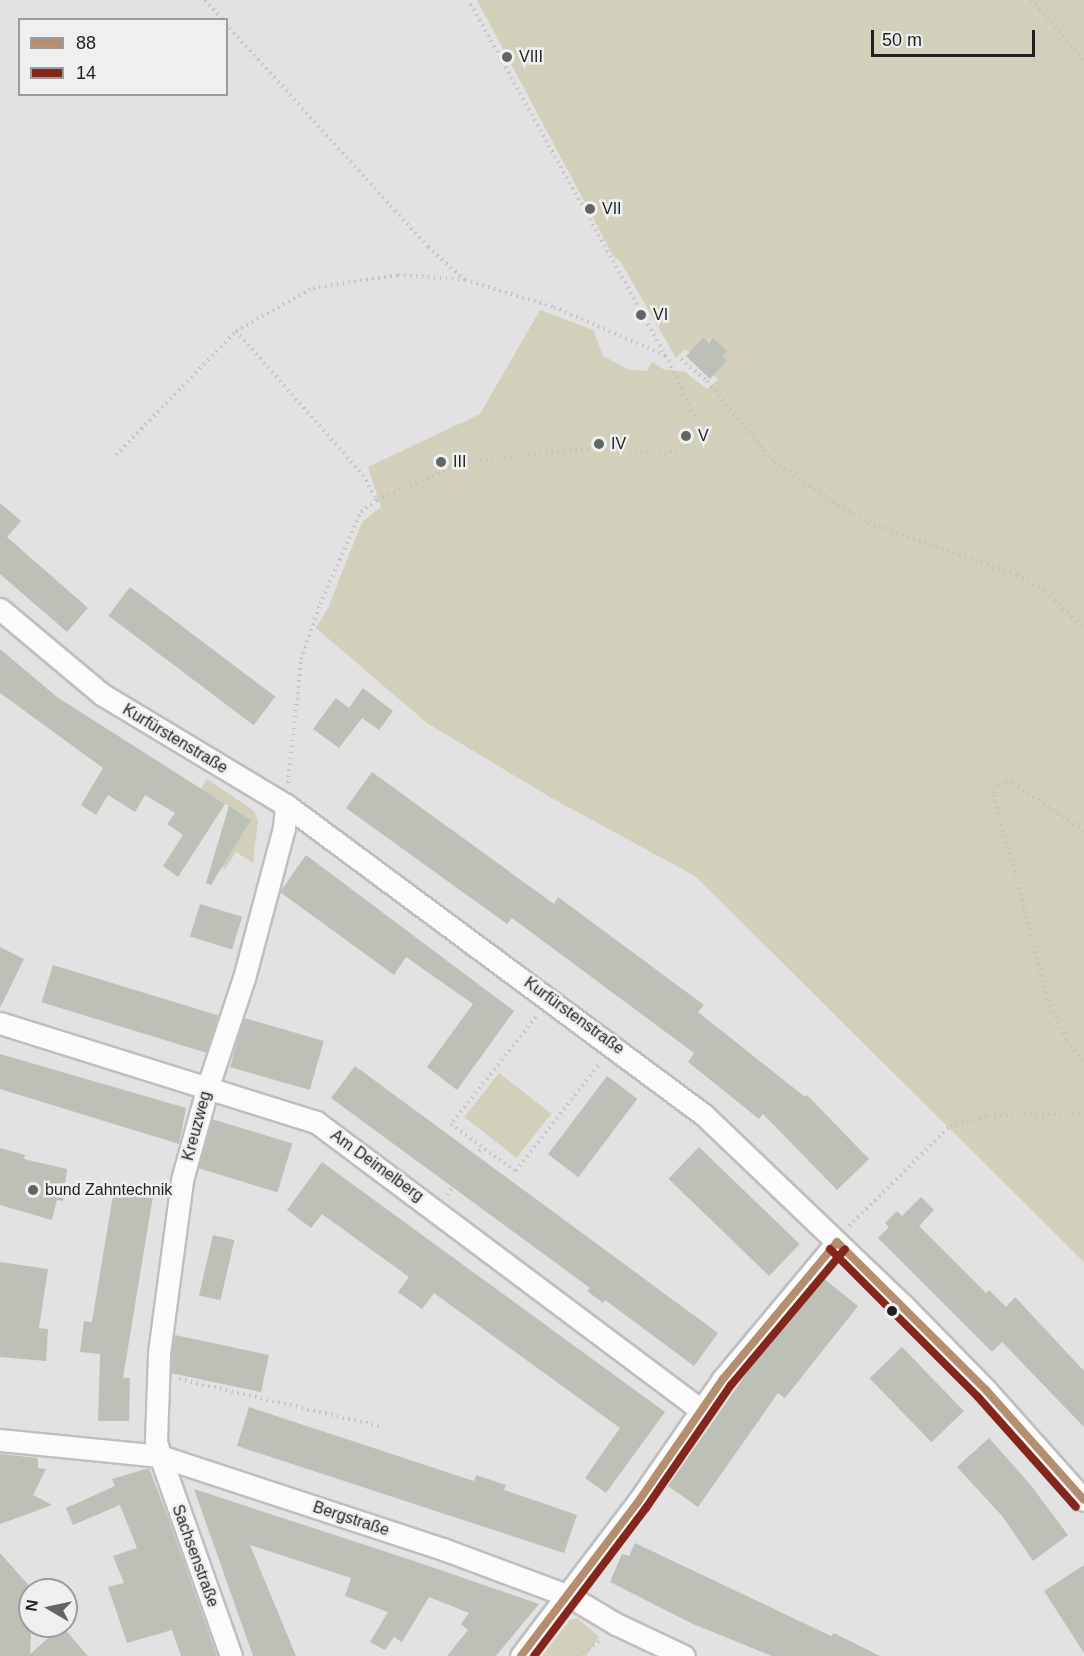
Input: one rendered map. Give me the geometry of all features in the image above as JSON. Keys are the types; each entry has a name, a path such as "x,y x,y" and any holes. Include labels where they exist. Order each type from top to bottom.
{"street":[{"name":"Kurfürstenstraße","path":"0,609 103,695 286,805 704,1115 841,1236 986,1390 1084,1500"},
{"name":"Kreuzweg","path":"160,1456 157,1375 177,1205 208,1086 244,978 284,828 286,805"},
{"name":"Am Deimelberg","path":"0,1023 208,1086 316,1122 701,1410"},
{"path":"521,1656 569,1596 701,1410 772,1316 841,1236"},
{"name":"Bergstraße","path":"0,1440 160,1456 443,1549 569,1596 616,1624 684,1656"},
{"name":"Sachsenstraße","path":"160,1456 231,1656"}],"path":[{"path":"205,0 221,18"},
{"path":"286,805 301,658 349,536 361,512 376,500 468,461 599,448 664,454 687,444 697,422 666,356 468,0"},
{"path":"1032,0 1084,59"},
{"path":"228,26 428,247 465,280"},
{"path":"116,455 236,331 313,288 398,275 465,280 554,307 666,356"},
{"path":"236,331 363,476 376,500"},
{"path":"681,359 707,381 774,462 833,502 868,523 1017,575 1046,591 1084,630"},
{"path":"1084,831 1012,783 1004,781 996,786 994,795 1048,1000 1067,1041 1084,1062"},
{"path":"542,1009 451,1124 516,1172 607,1054"},
{"path":"841,1236 950,1126 988,1115 1084,1113"},
{"path":"442,1202 482,1148"},
{"path":"157,1375 380,1426"},
{"path":"578,1656 607,1636 616,1624"}],"shaded area":[{"path":"477,0 1084,0 1084,1262 695,876 550,797 427,723 316,628 328,608 362,522 381,507 368,467 480,414 540,310 593,330 603,356 630,370 647,371 652,362 663,369 685,372 707,389 718,380 714,375 727,361 713,339 690,353 685,349 676,358 619,259 615,259"},
{"path":"207,779 254,811 258,821 253,863 236,852 225,869 222,867 251,820 201,789"},
{"path":"499,1073 551,1114 517,1158 465,1117"},
{"path":"577,1618 599,1637 586,1656 542,1656 570,1620"}],"building":[{"path":"703,338 709,343 713,338 727,351 723,356 727,361 710,379 686,356"},
{"path":"0,503 21,521 7,537 88,608 67,632 0,574"},
{"path":"130,587 275,697 254,725 108,616"},
{"path":"0,649 57,697 225,804 178,877 163,866 183,835 167,824 175,813 145,795 135,812 108,795 96,815 81,805 103,768 0,693"},
{"path":"363,688 393,711 379,730 362,718 339,748 313,729 336,698 349,708"},
{"path":"372,772 554,904 558,897 704,1005 698,1012 805,1097 807,1095 869,1159 837,1190 763,1114 759,1119 688,1062 694,1053 512,918 507,924 346,808"},
{"path":"229,806 251,820 211,885 206,883"},
{"path":"306,855 514,1011 457,1090 427,1067 473,1004 406,957 394,975 280,892"},
{"path":"200,904 242,917 232,949 190,937"},
{"path":"0,947 24,959 0,1008"},
{"path":"53,965 218,1016 207,1053 42,1002"},
{"path":"244,1018 324,1041 310,1090 230,1067"},
{"path":"0,1054 186,1108 179,1144 0,1089"},
{"path":"355,1066 718,1333 694,1366 605,1300 603,1303 587,1291 590,1288 331,1098"},
{"path":"607,1076 637,1099 578,1177 548,1154"},
{"path":"212,1119 292,1144 277,1192 197,1168"},
{"path":"699,1147 800,1244 769,1276 668,1179"},
{"name":"bund Zahntechnik","path":"0,1148 25,1155 24,1159 67,1169 63,1201 57,1200 52,1220 0,1205"},
{"path":"322,1162 665,1412 606,1493 585,1478 620,1428 434,1293 422,1309 398,1292 409,1277 322,1214 311,1228 287,1210"},
{"path":"115,1183 154,1190 123,1378 130,1378 129,1421 98,1421 100,1354 80,1352 84,1321 92,1322"},
{"path":"921,1197 934,1210 919,1226 986,1293 989,1290 1006,1307 1015,1297 1084,1371 1084,1427 1002,1342 992,1352 878,1238 889,1227 885,1223 897,1211 902,1216"},
{"path":"213,1235 234,1240 220,1300 199,1295"},
{"path":"0,1262 48,1269 39,1328 48,1329 46,1361 0,1357"},
{"path":"823,1278 858,1306 785,1398 778,1393 698,1507 668,1486 749,1370"},
{"path":"175,1335 269,1355 261,1392 167,1372"},
{"path":"902,1347 964,1411 931,1442 870,1378"},
{"path":"249,1407 474,1481 476,1475 506,1485 504,1490 577,1515 564,1553 237,1446"},
{"path":"989,1438 1029,1483 1068,1535 1033,1561 1003,1517 957,1467"},
{"path":"0,1454 38,1458 38,1468 46,1469 33,1495 52,1505 0,1524"},
{"path":"149,1468 217,1656 181,1656 172,1630 127,1643 108,1587 124,1583 113,1556 137,1548 120,1505 73,1525 66,1508 115,1486 112,1479"},
{"path":"194,1489 539,1604 496,1656 447,1656 468,1630 461,1624 469,1613 429,1597 402,1642 394,1637 385,1650 370,1642 388,1612 345,1596 351,1578 250,1545 296,1656 253,1656"},
{"path":"635,1543 831,1636 834,1633 880,1656 772,1656 693,1624 610,1582 622,1554 629,1556"},
{"path":"0,1553 22,1578 18,1578 18,1638 31,1638 30,1654 48,1638 72,1638 88,1656 0,1656"},
{"path":"1084,1565 1084,1653 1044,1591"}],"transit line":[{"name":"88","path":"837,1242 986,1390 1084,1500"},
{"name":"88","path":"521,1656 638,1502 723,1379 837,1242"},
{"name":"14","path":"830,1249 978,1397 1076,1507"},
{"name":"14","path":"534,1656 646,1508 731,1385 845,1249"}],"place":[{"name":"VIII","path":"507,57"},
{"name":"VII","path":"590,209"},
{"name":"VI","path":"641,315"},
{"name":"V","path":"686,436"},
{"name":"IV","path":"599,444"},
{"name":"III","path":"441,462"},
{"name":"bund Zahntechnik","path":"33,1190"}]}
